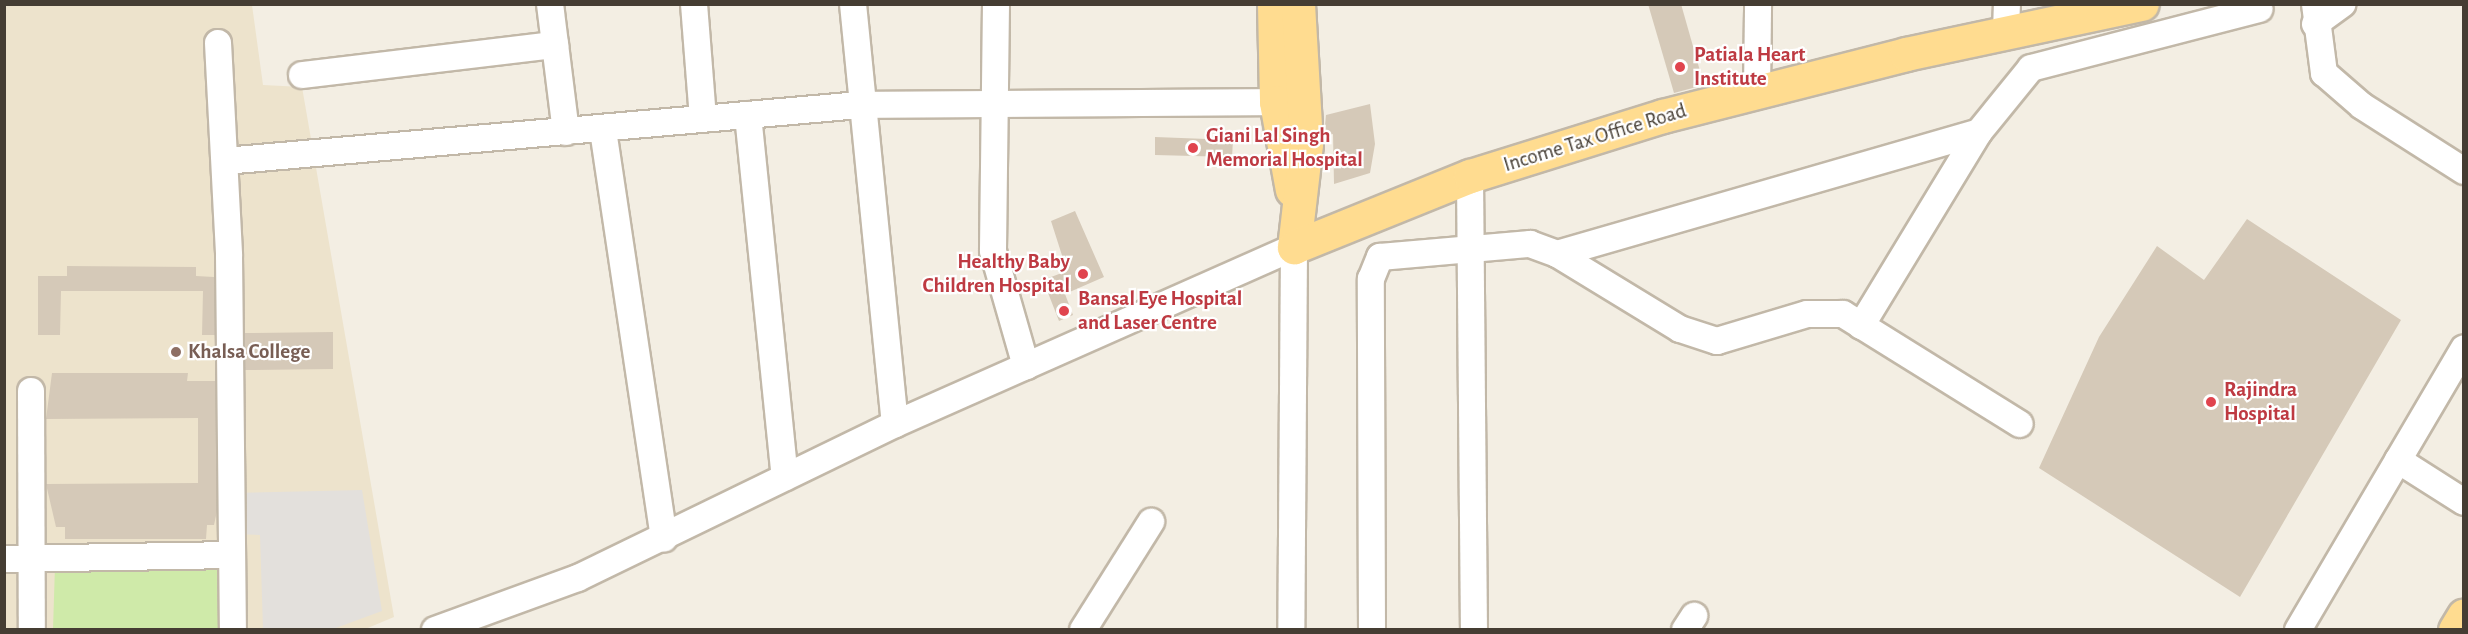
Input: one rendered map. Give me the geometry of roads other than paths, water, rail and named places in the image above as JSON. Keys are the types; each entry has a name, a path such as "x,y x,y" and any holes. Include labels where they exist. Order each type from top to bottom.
{"main road":[{"path":"1274,4 1276,102 1296,203"},
{"path":"1294,247 1296,203 1306,144 1298,4"},
{"name":"Income Tax Office Road","path":"1294,247 1470,176 2007,18 2142,4"},
{"path":"2455,630 2463,615"}],"street":[{"path":"550,4 567,132"},
{"path":"694,4 703,119"},
{"path":"853,4 860,105 895,424"},
{"path":"996,4 993,251 1026,366"},
{"path":"1757,92 1758,4"},
{"path":"2343,4 2315,14 2320,61 2335,84 2463,171"},
{"path":"1861,326 1979,132 2031,68 2259,9"},
{"path":"218,43 225,161 233,630"},
{"path":"302,75 555,45"},
{"path":"225,161 603,130 860,105 996,100 1276,102"},
{"path":"748,115 785,477"},
{"path":"603,130 664,538"},
{"path":"1557,254 1979,132"},
{"path":"1470,176 1474,630"},
{"path":"1372,630 1373,267 1389,255 1530,244 1557,254 1680,329 1707,339 1738,336 1807,314 1843,314 2020,424"},
{"path":"435,630 578,578 895,424 1294,247 1291,630"},
{"path":"2298,630 2398,460 2461,359"},
{"path":"31,391 32,630"},
{"path":"2398,460 2463,502"},
{"path":"1083,630 1151,522"},
{"path":"4,559 230,555"}],"place":[{"name":"Patiala Heart Institute","path":"1680,67"},
{"name":"Giani Lal Singh Memorial Hospital","path":"1193,148"},
{"name":"Healthy Baby Children Hospital","path":"1083,274"},
{"name":"Bansal Eye Hospital and Laser Centre","path":"1064,311"},
{"name":"Khalsa College","path":"176,352"},
{"name":"Rajindra Hospital","path":"2211,402"}]}
